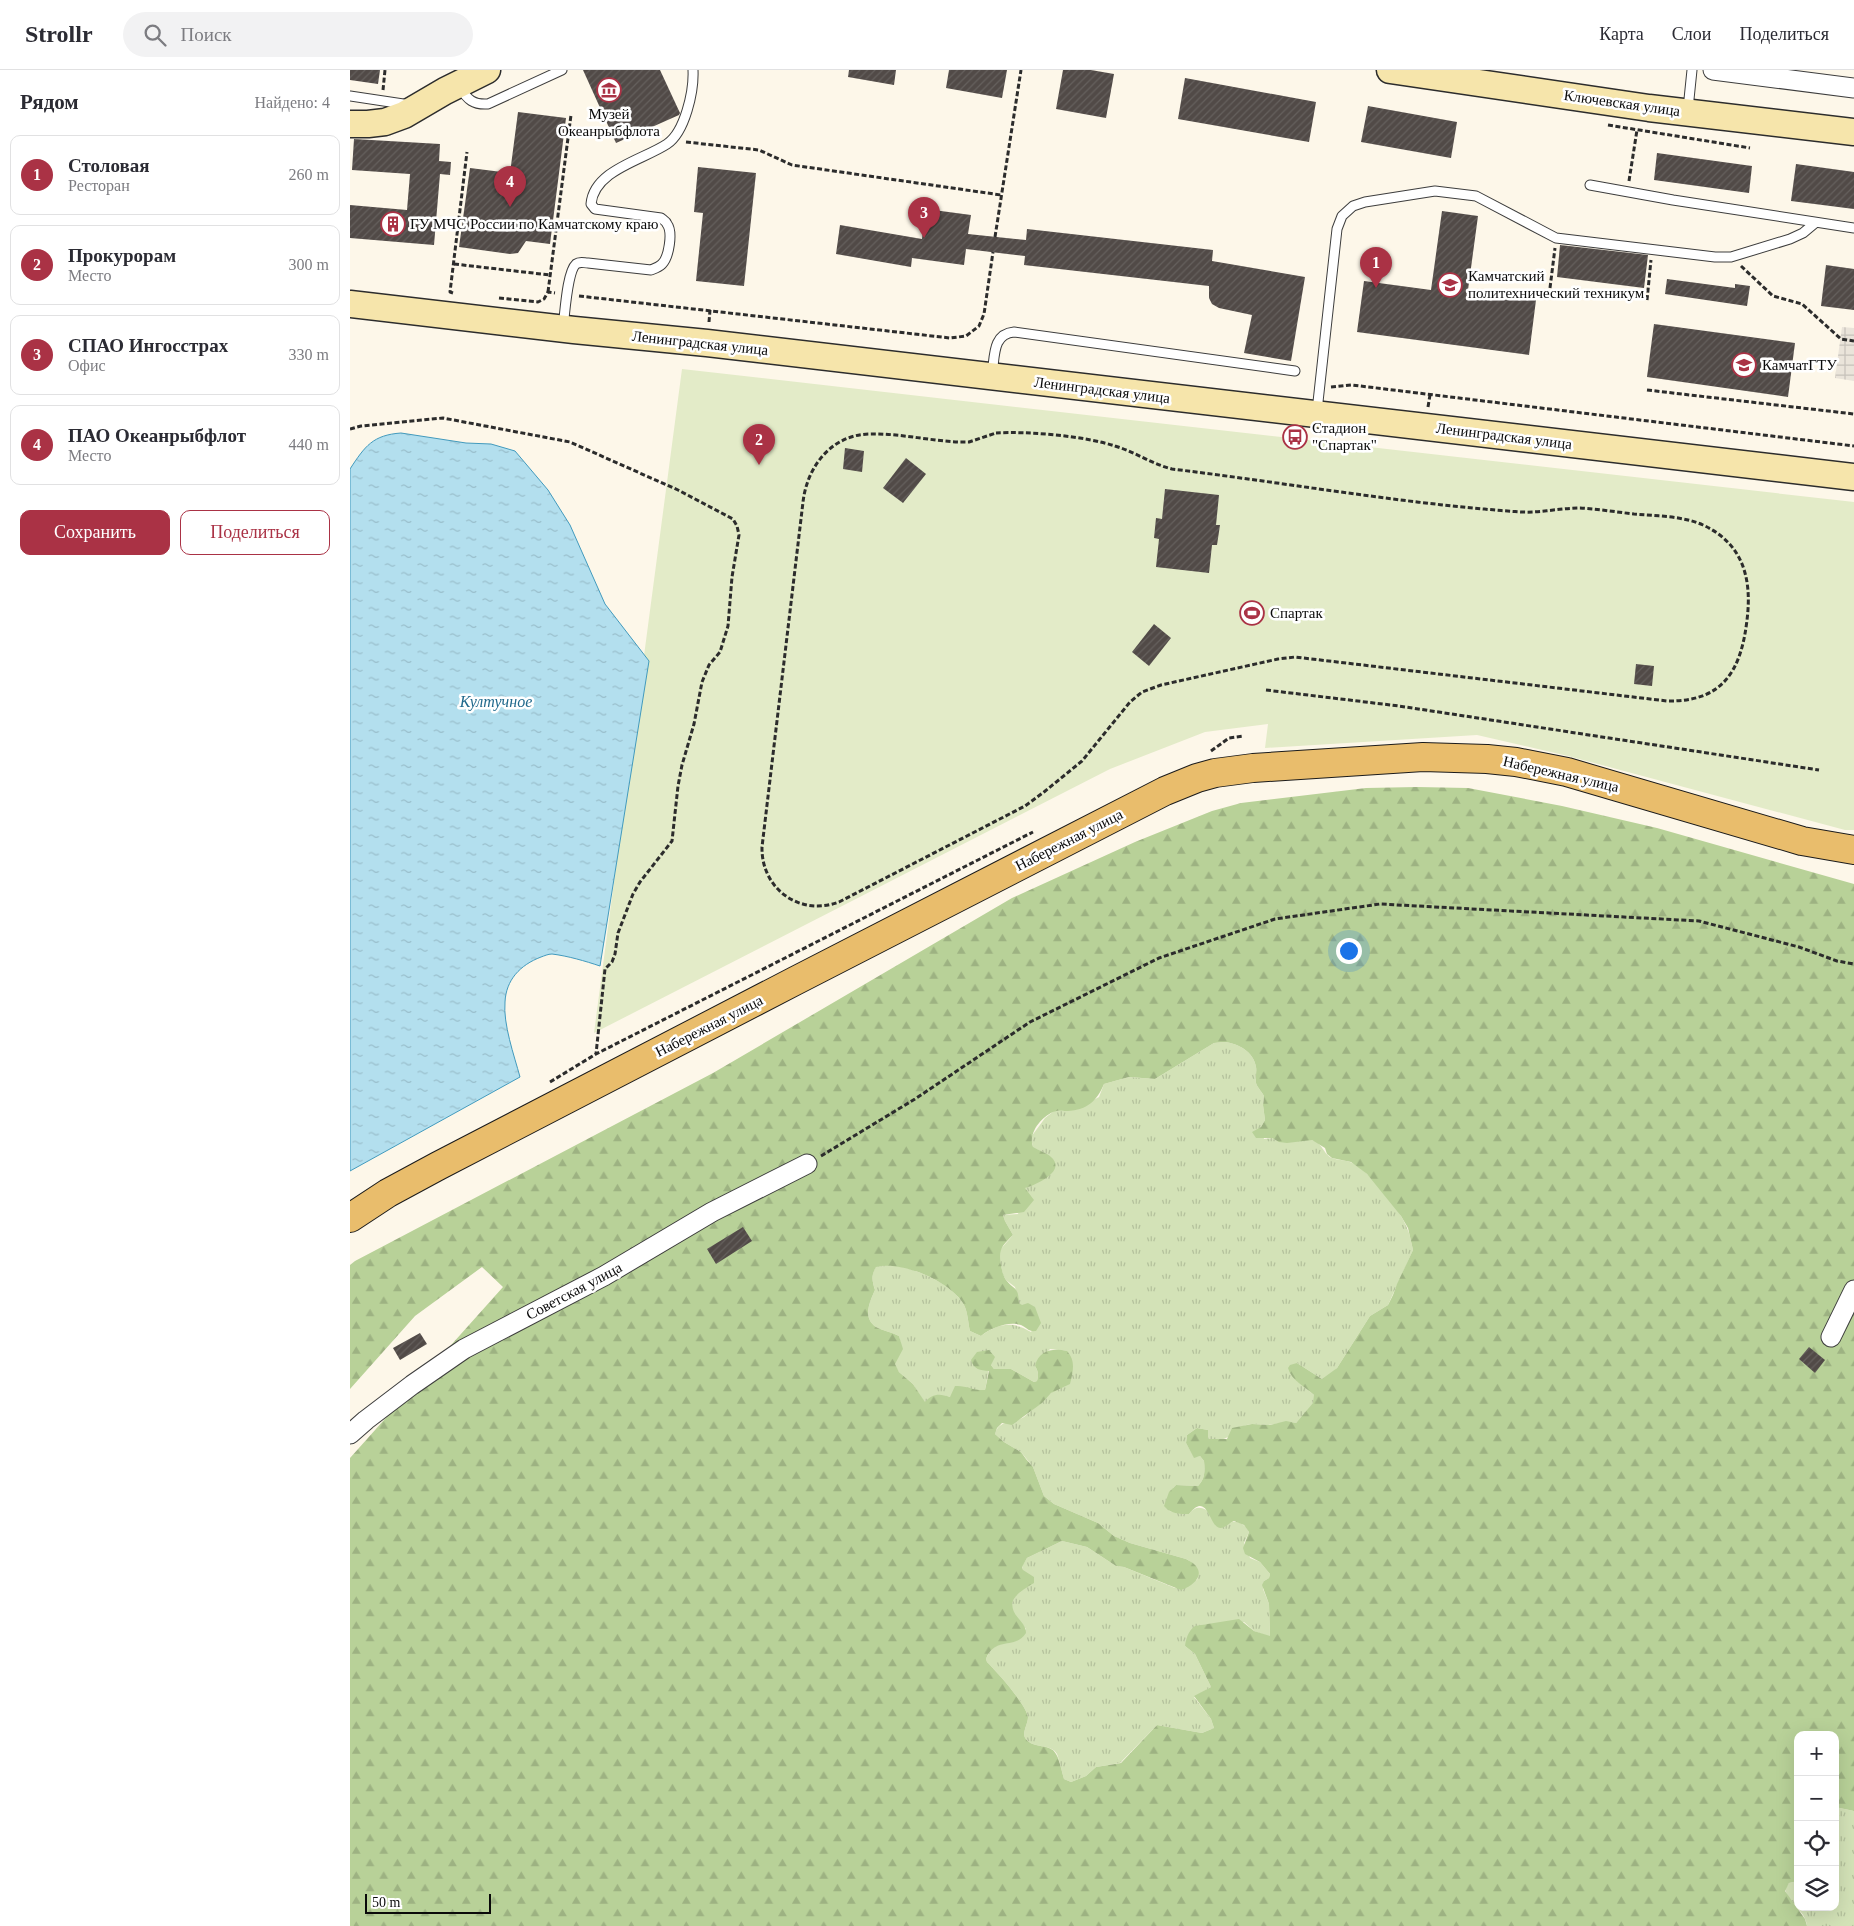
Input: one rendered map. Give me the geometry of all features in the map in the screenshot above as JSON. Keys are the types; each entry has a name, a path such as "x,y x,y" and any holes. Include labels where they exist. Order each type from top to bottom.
{"main road":[{"path":"350,124 385,122 404,114 487,70"},
{"name":"Ключевская улица","path":"1390,70 1473,76 1688,112 1854,132"},
{"name":"Ленинградская улица","path":"350,304 1854,477"},
{"name":"Набережная улица","path":"350,1218 388,1193 438,1166 883,935 1165,791 1214,773 1254,768 1423,757 1460,757 1516,762 1601,781 1802,841 1854,850"}],"street":[{"path":"1713,70 1854,88"},
{"name":"Советская улица","path":"350,1434 412,1385 464,1349 604,1276 712,1212 807,1164"},
{"path":"1831,1337 1854,1290"}],"lane":[{"path":"458,84 468,100 478,104 488,104 562,70"},
{"path":"563,329 573,268 580,262 651,270 658,268 664,262 667,255 670,231 667,224 661,218 595,209 591,204 592,197 596,189 618,168 671,140 679,131 692,89 693,70"},
{"path":"1688,112 1692,70"},
{"path":"350,96 418,106"},
{"path":"1590,185 1854,228"},
{"path":"1316,416 1337,229 1342,216 1353,206 1365,202 1434,191 1476,196 1556,238 1715,257 1731,257 1790,239 1803,233 1815,223"},
{"path":"992,377 997,343 1000,336 1006,332 1296,371"}],"path":[{"path":"382,101 385,70"},
{"path":"995,237 1021,70"},
{"path":"498,298 538,302 544,299 548,292 571,114"},
{"path":"1600,124 1750,148"},
{"path":"1630,173 1637,130"},
{"path":"671,140 759,150 792,165 1001,195"},
{"path":"459,293 450,292 467,152"},
{"path":"557,222 570,223"},
{"path":"1550,288 1556,238"},
{"path":"1647,300 1652,249"},
{"path":"548,292 950,338 966,336 979,326 984,314 993,252"},
{"path":"1731,257 1773,296 1802,304 1841,339 1854,341"},
{"path":"454,264 550,275"},
{"path":"708,329 710,310"},
{"path":"1352,384 1854,446"},
{"path":"1647,390 1854,414"},
{"path":"350,429 361,426 443,418 570,442 678,490 733,519 737,526 739,535 732,577 728,626 720,652 709,665 702,682 694,724 679,779 672,841 633,894 618,933 615,954 612,962 605,969 596,1054"},
{"path":"996,433 1020,433 1058,436 1110,444 1156,465 1172,469 1503,510 1530,512 1579,508 1684,520 1704,526 1716,533 1729,544 1737,555 1749,588 1745,636 1739,661 1728,677 1702,696 1684,701 1667,701 1296,658 1278,659 1156,686 1136,695 1082,761 1061,780 1025,806 839,902 819,906 806,905 789,898 779,891 770,880 764,867 762,850 806,483 814,467 828,450 838,443 856,436 874,434 968,442 996,433"},
{"path":"1266,690 1453,714 1819,770"},
{"path":"807,1164 915,1099 1030,1022 1159,958 1275,919 1380,904 1699,921 1799,947 1837,961 1854,964"}],"green space":[{"name":"Спартак","path":"682,369 1854,502 1854,830 1845,830 1568,756 1477,735 1265,748 1268,724 1205,732 1110,769 594,1033"},
{"path":"1366,788 1468,788 1562,806 1657,828 1854,884 1854,1811 1839,1808 1839,1731 1794,1731 1794,1882 1789,1883 1785,1891 1794,1904 1794,1911 1799,1911 1807,1926 350,1926 350,1458 503,1287 482,1267 415,1316 350,1389 350,1265 713,1073 1012,898 1135,842 1212,811 1241,803","holes":["1224,1042 1240,1046 1249,1053 1255,1062 1256,1083 1264,1096 1265,1120 1261,1127 1252,1132 1256,1138 1272,1138 1279,1142 1287,1143 1312,1140 1325,1148 1327,1154 1332,1158 1351,1162 1367,1174 1401,1216 1408,1228 1413,1250 1388,1305 1370,1316 1337,1368 1322,1379 1297,1363 1290,1365 1288,1368 1292,1376 1314,1395 1313,1403 1296,1423 1286,1421 1270,1425 1252,1424 1232,1428 1227,1439 1208,1439 1208,1430 1197,1428 1187,1435 1186,1443 1194,1458 1200,1456 1204,1461 1203,1478 1198,1486 1176,1485 1169,1492 1164,1506 1172,1512 1179,1514 1189,1514 1200,1506 1208,1512 1213,1522 1220,1528 1234,1521 1244,1525 1249,1532 1243,1548 1245,1554 1260,1562 1270,1574 1269,1578 1262,1585 1269,1604 1270,1636 1254,1631 1239,1619 1195,1626 1187,1638 1185,1646 1195,1654 1211,1687 1194,1696 1211,1719 1214,1728 1202,1733 1157,1725 1121,1763 1096,1767 1086,1776 1071,1782 1064,1779 1054,1751 1050,1748 1033,1744 1026,1739 1024,1732 1028,1717 1026,1711 986,1659 994,1648 1016,1641 1026,1633 1024,1626 1014,1613 1012,1607 1018,1594 1034,1583 1034,1577 1023,1570 1022,1567 1027,1558 1062,1541 1087,1547 1116,1566 1124,1567 1181,1590 1193,1584 1199,1576 1199,1571 1193,1563 1186,1559 1130,1543 1114,1536 1098,1523 1054,1504 1044,1496 1033,1467 1021,1452 995,1434 997,1428 1002,1423 1012,1425 1042,1403 1051,1393 1070,1384 1073,1362 1067,1351 1052,1350 1043,1353 1035,1366 1038,1379 1034,1382 1011,1369 994,1369 991,1365 995,1357 989,1350 977,1352 971,1360 974,1366 980,1370 989,1371 985,1390 955,1386 950,1397 936,1395 930,1397 925,1402 913,1384 899,1372 895,1364 903,1349 899,1336 876,1327 869,1319 868,1309 875,1290 873,1276 876,1267 899,1267 912,1270 937,1281 958,1296 964,1305 970,1331 981,1336 990,1330 1011,1324 1021,1325 1036,1331 1041,1323 1035,1307 1028,1303 1022,1305 1019,1303 1016,1289 1004,1277 1000,1255 1004,1245 1013,1235 1003,1215 1024,1212 1034,1200 1025,1188 1048,1177 1055,1167 1055,1162 1051,1157 1033,1147 1032,1137 1036,1127 1053,1112 1081,1109 1090,1104 1095,1100 1104,1084 1129,1077 1155,1079 1214,1043"]},
{"path":"1224,1042 1240,1046 1249,1053 1255,1062 1256,1083 1264,1096 1265,1120 1261,1127 1264,1139 1272,1138 1282,1142 1307,1139 1316,1141 1332,1158 1358,1166 1375,1181 1398,1211 1408,1230 1413,1250 1388,1305 1370,1316 1337,1368 1326,1378 1322,1379 1297,1363 1297,1381 1314,1395 1314,1403 1296,1423 1247,1425 1228,1437 1215,1440 1207,1439 1208,1430 1197,1428 1187,1435 1186,1443 1194,1457 1200,1456 1204,1461 1204,1475 1198,1486 1176,1485 1173,1488 1169,1511 1189,1514 1198,1508 1203,1508 1225,1526 1231,1522 1238,1522 1249,1532 1244,1543 1250,1558 1260,1562 1270,1574 1269,1578 1264,1581 1263,1589 1269,1604 1270,1637 1254,1631 1244,1622 1202,1625 1185,1646 1195,1654 1211,1687 1194,1697 1211,1719 1214,1728 1202,1733 1157,1725 1120,1763 1096,1767 1086,1776 1071,1782 1064,1779 1058,1756 1051,1748 1033,1744 1026,1739 1024,1732 1028,1717 1026,1711 986,1659 994,1647 1016,1641 1026,1629 1012,1609 1013,1600 1021,1584 1022,1566 1027,1558 1062,1541 1087,1547 1116,1566 1124,1567 1175,1588 1197,1580 1197,1570 1186,1559 1130,1543 1114,1536 1098,1523 1054,1504 1044,1496 1033,1467 1021,1452 995,1434 1000,1426 1024,1417 1049,1394 1065,1386 1067,1351 1050,1349 1035,1366 1038,1376 1037,1381 1034,1382 1011,1369 994,1369 991,1365 992,1353 985,1390 950,1397 943,1395 925,1403 913,1384 899,1372 894,1364 902,1349 899,1336 876,1327 869,1319 868,1309 875,1290 873,1275 876,1266 899,1266 937,1281 958,1296 964,1305 970,1331 981,1336 994,1328 1006,1325 1018,1326 1031,1332 1039,1319 1025,1305 1019,1303 1015,1287 1003,1275 999,1251 1013,1235 1003,1215 1018,1214 1025,1188 1047,1154 1033,1148 1031,1137 1045,1118 1054,1111 1075,1110 1099,1097 1104,1084 1129,1077 1155,1079 1214,1043"},
{"path":"1839,1808 1854,1811 1854,1926 1807,1926 1804,1916 1800,1911 1839,1911"},
{"path":"1794,1882 1794,1904 1785,1889 1789,1883"}],"shaded area":[{"path":"1842,327 1854,328 1854,381 1835,378"}],"water":[{"name":"Култучное","path":"401,433 466,443 491,444 515,451 548,490 570,525 605,604 649,661 600,966 552,954 527,964 511,980 505,1002 510,1040 520,1077 350,1171 350,469 360,454 371,443 383,436"}],"building":[{"path":"350,70 380,70 378,84 350,80"},
{"path":"583,70 660,70 680,113 616,143"},
{"path":"849,70 896,70 894,85 848,77"},
{"path":"949,70 1007,70 1002,98 946,88"},
{"path":"1063,70 1091,70 1114,74 1106,118 1056,109"},
{"path":"1185,78 1316,102 1309,142 1178,119"},
{"path":"1368,106 1457,122 1451,158 1361,142"},
{"path":"518,112 566,118 550,244 526,241 518,253 510,254 459,247 470,168 510,173"},
{"path":"354,139 440,144 439,161 451,162 450,175 440,174 434,245 350,238 350,205 407,210 410,174 352,170"},
{"path":"1657,153 1752,166 1749,193 1654,180"},
{"path":"1796,164 1854,172 1854,209 1791,201"},
{"path":"698,167 756,173 744,286 696,281 703,213 694,212"},
{"path":"926,209 971,215 968,234 1026,240 1027,229 1213,250 1212,261 1305,277 1291,361 1244,353 1252,315 1219,308 1212,304 1209,298 1209,286 1024,265 1025,256 966,249 964,265 912,258 911,267 836,254 840,225 922,239"},
{"name":"Камчатский политехнический техникум","path":"1442,211 1478,216 1468,290 1536,300 1529,355 1357,332 1364,281 1431,290"},
{"path":"1560,245 1648,255 1644,288 1557,277"},
{"path":"1826,265 1854,269 1854,310 1821,306"},
{"path":"1667,279 1735,288 1735,284 1750,286 1747,306 1665,294"},
{"path":"1654,324 1795,343 1788,397 1647,377"},
{"path":"845,448 864,451 862,472 843,469"},
{"path":"906,458 926,474 903,503 883,488"},
{"path":"1165,489 1219,495 1216,525 1220,525 1217,545 1212,545 1209,573 1156,567 1159,539 1154,538 1156,518 1162,519"},
{"path":"1154,624 1171,638 1149,666 1132,652"},
{"path":"1636,664 1654,666 1652,686 1634,684"},
{"path":"743,1227 752,1241 716,1264 707,1249"},
{"path":"420,1333 427,1344 400,1360 393,1348"},
{"path":"1809,1347 1825,1360 1815,1373 1799,1359"}],"place":[{"name":"Музей Океанрыбфлота","path":"609,90"},
{"name":"ПАО Океанрыбфлот","path":"510,207"},
{"name":"ГУ МЧС России по Камчатскому краю","path":"393,224"},
{"name":"СПАО Ингосстрах","path":"924,238"},
{"name":"Камчатский политехнический техникум","path":"1450,285"},
{"name":"Столовая","path":"1376,288"},
{"name":"КамчатГТУ","path":"1744,365"},
{"name":"Стадион \"Спартак\"","path":"1295,437"},
{"name":"Прокурорам","path":"759,465"},
{"name":"Спартак","path":"1252,613"}]}
